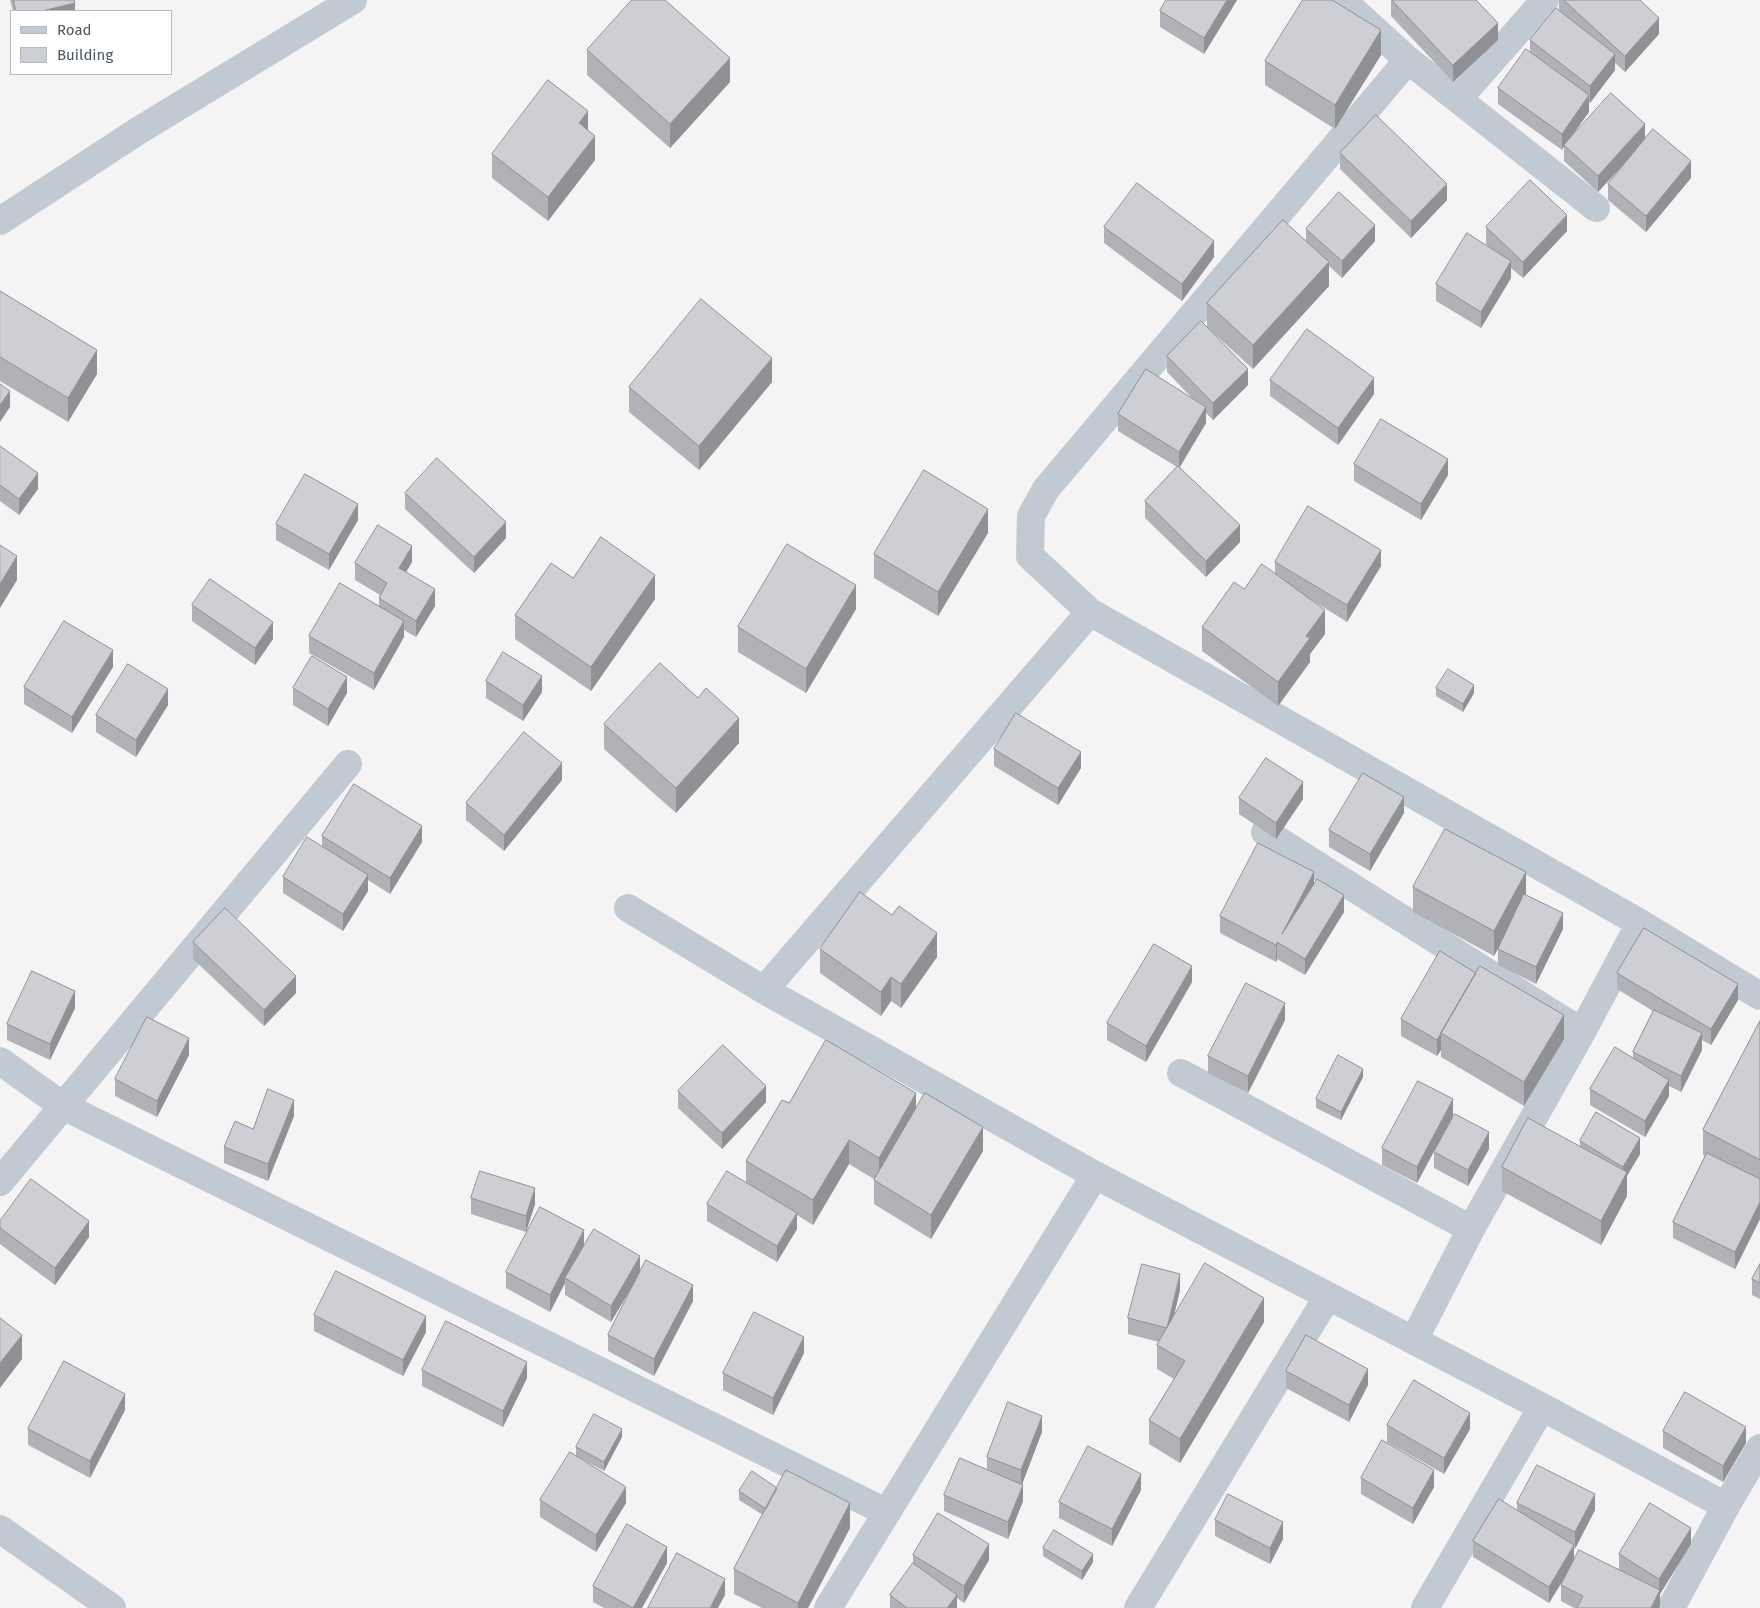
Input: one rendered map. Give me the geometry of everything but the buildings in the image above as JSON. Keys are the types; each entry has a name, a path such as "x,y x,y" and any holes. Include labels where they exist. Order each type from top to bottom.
{"street":[{"path":"0,221 138,131 353,0"},
{"path":"1342,0 1408,60 1596,208"},
{"path":"1458,99 1545,0"},
{"path":"1408,60 1046,489 1031,516 1030,556 1090,612 1640,923 1760,996"},
{"path":"764,990 1090,612"},
{"path":"0,1182 348,764"},
{"path":"1265,832 1582,1032"},
{"path":"628,908 764,990 1095,1175 1542,1407 1726,1506"},
{"path":"1414,1340 1471,1229 1582,1032 1640,923"},
{"path":"0,1061 63,1106 886,1512"},
{"path":"1181,1074 1471,1229"},
{"path":"828,1608 1095,1175"},
{"path":"1138,1608 1328,1296"},
{"path":"1425,1608 1542,1407"},
{"path":"1671,1608 1726,1506 1760,1448"},
{"path":"0,1529 112,1608"}]}
